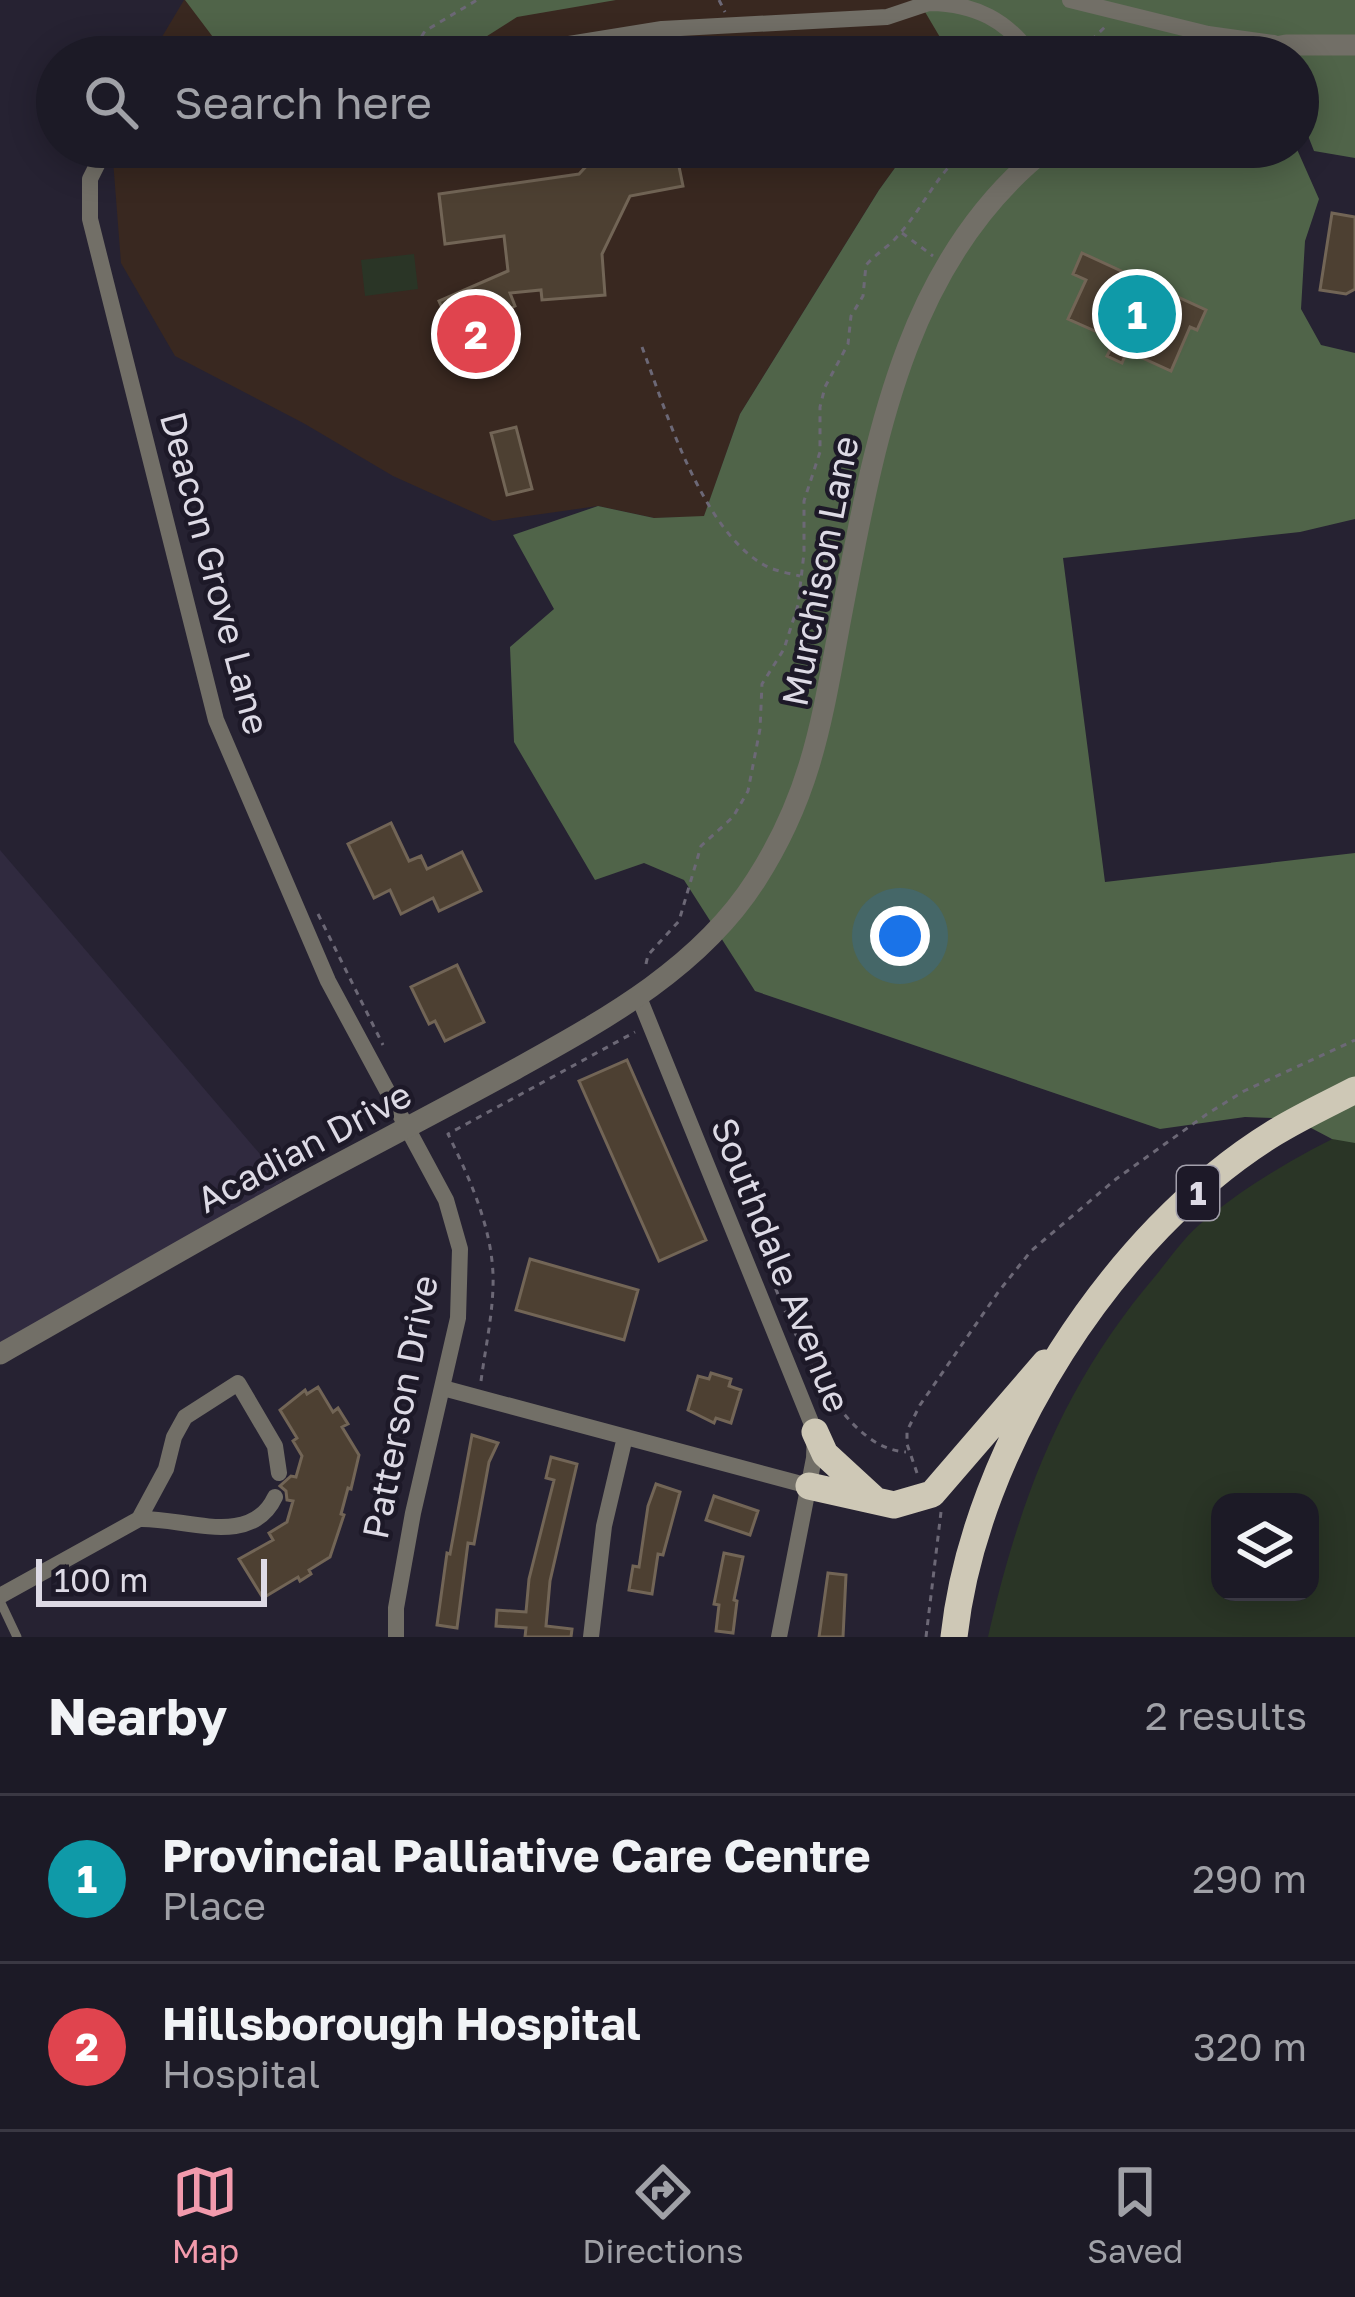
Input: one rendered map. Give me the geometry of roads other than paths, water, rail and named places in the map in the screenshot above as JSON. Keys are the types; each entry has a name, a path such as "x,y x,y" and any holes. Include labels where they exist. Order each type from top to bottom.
{"highway":[{"name":"1","path":"954,1637 969,1551 988,1491 1013,1438 1118,1268 1173,1214 1273,1134 1355,1090"},
{"path":"809,1486 894,1505 932,1494 1032,1376 1074,1335"},
{"path":"815,1432 825,1454 878,1503"}],"street":[{"path":"1070,0 1222,36"},
{"path":"615,36 662,28 857,21 887,17 934,1 979,10 1017,36"},
{"path":"1319,45 1355,45"},
{"name":"Deacon Grove Lane","path":"96,168 90,179 90,219 209,701 328,981 408,1129"},
{"name":"Murchison Lane","path":"646,989 708,938 739,904 802,797 819,742 843,606 892,387 944,263 964,233 1028,168"},
{"name":"Acadian Drive","path":"0,1354 596,1024 646,989"},
{"name":"Southdale Avenue","path":"646,989 815,1432 779,1637"},
{"name":"Patterson Drive","path":"396,1637 396,1608 413,1513 461,1294 460,1249 446,1200 408,1129"},
{"path":"139,1519 166,1469 185,1417 238,1383 275,1446 279,1473"},
{"path":"443,1388 809,1486"},
{"path":"591,1637 604,1526 625,1437"},
{"path":"0,1599 139,1519 231,1528 257,1519 275,1497"}],"lane":[{"path":"0,1599 14,1636"}],"place":[{"name":"Provincial Palliative Care Centre","path":"1137,314"},
{"name":"Hillsborough Hospital","path":"476,334"}]}
